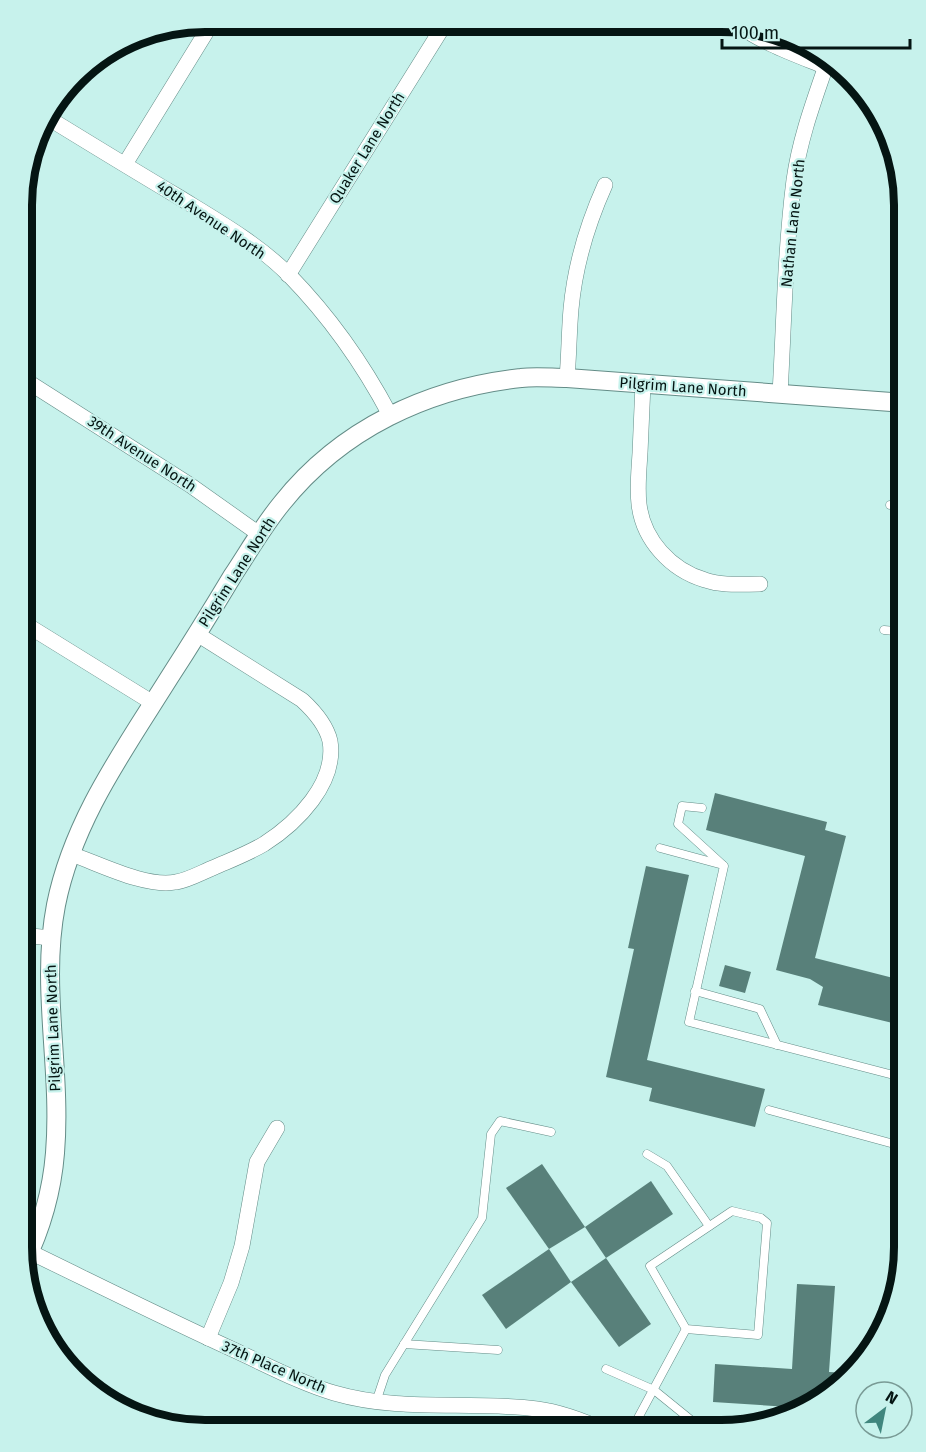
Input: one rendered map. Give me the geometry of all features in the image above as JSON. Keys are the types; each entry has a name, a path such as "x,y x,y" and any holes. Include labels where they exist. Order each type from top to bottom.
{"street":[{"path":"125,164 207,31"},
{"name":"Quaker Lane North","path":"288,275 440,31"},
{"path":"754,35 766,42 811,57"},
{"name":"Nathan Lane North","path":"780,394 795,179 804,135 825,66"},
{"name":"40th Avenue North","path":"53,122 216,220 257,249 288,275 356,357 390,415"},
{"path":"567,378 575,277 592,214 605,185"},
{"name":"Pilgrim Lane North","path":"31,1246 49,1193 55,1153 50,997 51,938 57,903 71,854 83,822 105,781 153,703 259,534 282,503 309,473 340,447 390,415 448,392 524,378 567,378 894,402"},
{"name":"39th Avenue North","path":"31,384 162,466 259,534"},
{"path":"642,384 639,506 645,527 655,546 669,562 686,573 706,581 726,584 760,584"},
{"path":"31,628 153,703"},
{"path":"71,854 138,878 157,882 176,882 264,844 285,829 304,810 320,788 328,773 330,741 324,725 315,712 302,700 197,634"},
{"path":"31,936 51,938"},
{"path":"208,1338 231,1284 242,1246 257,1162 277,1128"},
{"name":"37th Place North","path":"32,1260 334,1393 376,1402 411,1406 504,1406 539,1409 579,1420"}],"lane":[{"path":"884,630 894,631"},
{"path":"702,808 682,806 678,824 724,866"},
{"path":"660,848 724,866"},
{"path":"724,866 689,1022 894,1075"},
{"path":"695,991 760,1009 777,1045"},
{"path":"769,1110 894,1144"},
{"path":"376,1402 385,1375 482,1218 491,1134 500,1121 551,1132"},
{"path":"647,1154 667,1166 709,1226"},
{"path":"732,1211 760,1218 767,1223 758,1335 686,1329 650,1266 732,1211"},
{"path":"637,1420 686,1329"},
{"path":"404,1344 498,1350"},
{"path":"606,1369 654,1390 691,1420"}],"building":[{"path":"715,793 827,822 825,830 846,836 815,958 894,978 894,1023 818,1005 823,987 810,979 776,970 805,856 706,830"},
{"path":"646,866 689,875 647,1060 765,1089 755,1127 649,1101 652,1088 606,1077 634,949 628,948"},
{"path":"725,965 751,972 745,993 719,986"},
{"path":"542,1164 585,1227 549,1249 506,1188"},
{"path":"651,1181 673,1214 606,1258 585,1227"},
{"path":"549,1249 571,1282 506,1329 482,1295"},
{"path":"606,1258 651,1324 619,1347 571,1282"},
{"path":"797,1284 835,1286 829,1372 841,1373 827,1385 788,1407 713,1402 715,1364 792,1369"}]}
